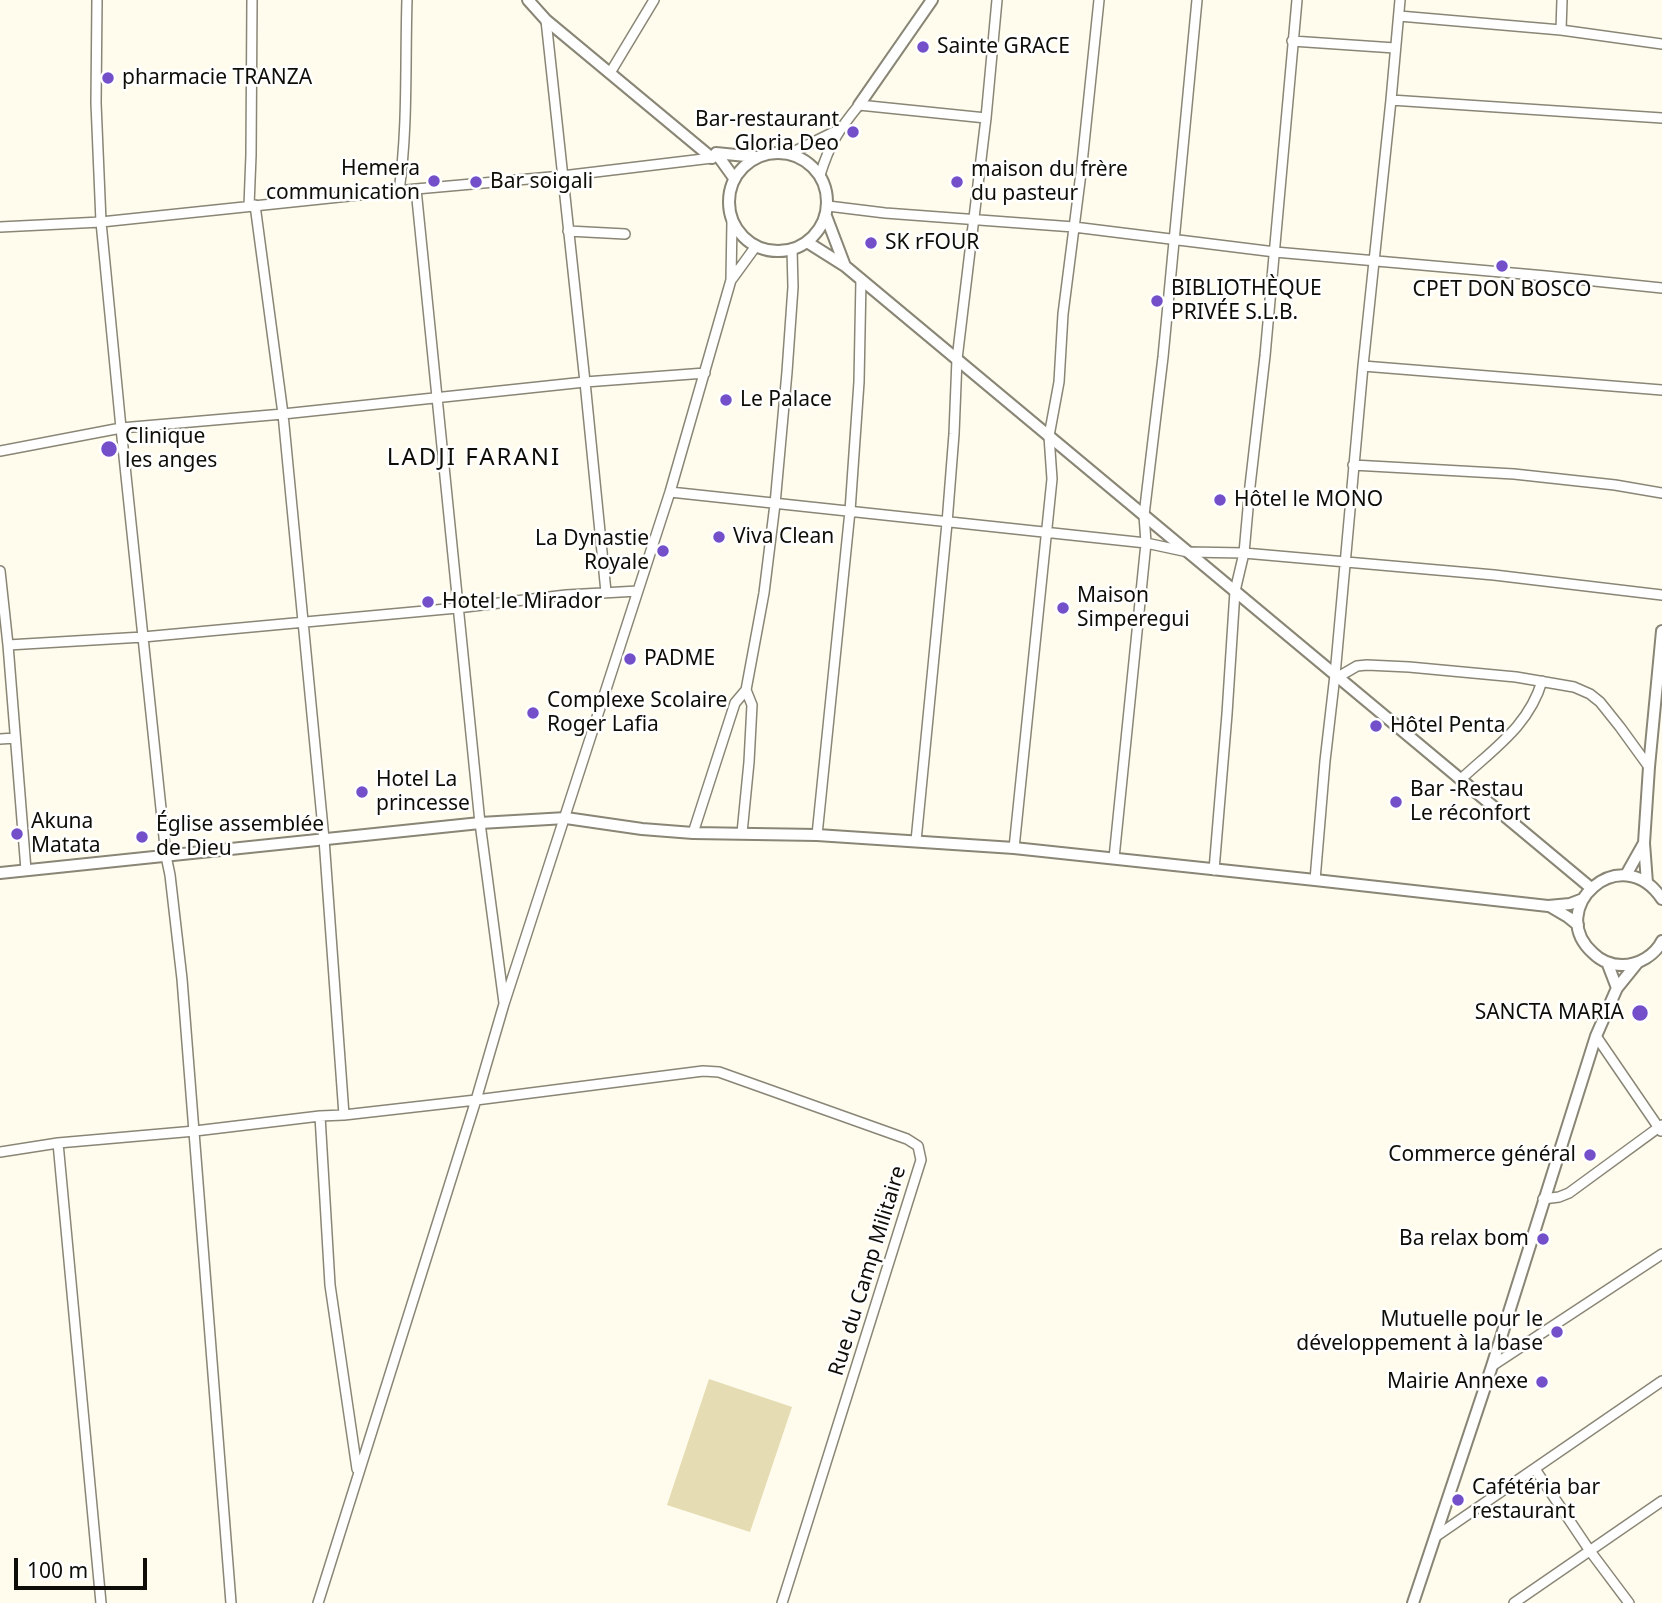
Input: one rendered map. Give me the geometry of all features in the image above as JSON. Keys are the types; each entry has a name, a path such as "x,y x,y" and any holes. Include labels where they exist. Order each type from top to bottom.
{"street":[{"path":"97,0 96,103 101,222 166,856 182,979 231,1603"},
{"path":"252,0 252,206 283,414 324,839 344,1115"},
{"path":"399,191 405,128 407,0"},
{"path":"528,0 546,20 610,74 714,156 734,178"},
{"path":"610,74 654,0"},
{"path":"820,175 838,130 859,105 932,0"},
{"path":"916,841 947,523 957,359 998,0"},
{"path":"1014,848 1052,479 1049,436 1059,382 1063,314 1099,0"},
{"path":"1114,859 1146,543 1144,515 1198,0"},
{"path":"1214,870 1235,591 1244,553 1275,252 1297,0"},
{"path":"1315,880 1400,0"},
{"path":"1561,30 1562,0"},
{"path":"1399,16 1561,30 1662,44"},
{"path":"546,20 606,592"},
{"path":"1292,41 1395,48"},
{"path":"1391,100 1662,118"},
{"path":"859,105 986,118"},
{"path":"789,154 838,130"},
{"path":"0,227 101,222 562,176 714,156 756,157 773,153 802,158 820,175 826,190 827,211 845,266"},
{"path":"318,1603 504,1004 670,492 705,373 731,280 732,221 728,207 729,192 740,170 756,157"},
{"path":"416,189 480,823 504,1004"},
{"path":"827,211 1074,228 1275,252 1662,288"},
{"path":"732,221 742,236 756,246 774,251 792,249 807,242 815,235 827,211"},
{"path":"568,231 625,233"},
{"path":"807,242 861,279 1591,888"},
{"path":"731,280 756,246"},
{"path":"693,833 735,703 746,690 764,593 775,504 793,287 792,249"},
{"path":"817,835 850,512 859,382 861,279"},
{"path":"1363,366 1662,390"},
{"path":"0,452 121,429 585,382 705,373"},
{"path":"1353,465 1514,474 1662,493"},
{"path":"670,492 1146,543 1188,552 1244,553 1494,575 1662,595"},
{"path":"0,571 26,870"},
{"path":"8,645 143,638 529,599 638,591"},
{"path":"1647,883 1644,843 1648,767 1662,631"},
{"path":"1336,676 1357,666 1367,665 1459,671 1574,687 1600,702 1648,767"},
{"path":"1460,780 1525,718 1539,693 1542,681"},
{"path":"742,833 752,705 746,690"},
{"path":"0,739 15,737"},
{"path":"0,873 480,823 566,818 693,833 817,835 1014,848 1548,906 1570,904 1583,899"},
{"path":"1626,875 1644,843"},
{"path":"1661,945 1650,956 1638,962 1623,965 1608,962 1596,957 1587,948 1578,925 1578,912 1591,888 1613,876 1626,875 1641,879 1656,890 1662,899"},
{"path":"1548,906 1578,925"},
{"path":"1608,962 1617,988"},
{"path":"1413,1603 1492,1366 1596,1036 1617,988 1638,962"},
{"path":"1544,1199 1569,1193 1661,1128 1596,1036"},
{"name":"Rue du Camp Militaire","path":"476,1100 703,1070 719,1072 906,1139 918,1146 922,1160 782,1603"},
{"path":"0,1152 58,1143 476,1100"},
{"path":"320,1116 330,1286 358,1474"},
{"path":"58,1143 101,1603"},
{"path":"1492,1366 1662,1254"},
{"path":"1436,1537 1662,1381"},
{"path":"1535,1469 1629,1603"},
{"path":"1514,1603 1662,1501"}],"shaded area":[{"path":"709,1379 792,1407 750,1532 667,1505"}],"place":[{"name":"Sainte GRACE","path":"923,47"},
{"name":"pharmacie TRANZA","path":"108,78"},
{"name":"Bar-restaurant Gloria Deo","path":"853,132"},
{"name":"Hemera communication","path":"434,181"},
{"name":"Bar soigali","path":"476,182"},
{"name":"maison du frère du pasteur","path":"957,182"},
{"name":"SK rFOUR","path":"871,243"},
{"name":"CPET DON BOSCO","path":"1502,266"},
{"name":"BIBLIOTHÈQUE PRIVÉE S.L.B.","path":"1157,301"},
{"name":"Le Palace","path":"726,400"},
{"name":"Clinique les anges","path":"109,449"},
{"name":"Hôtel le MONO","path":"1220,500"},
{"name":"Viva Clean","path":"719,537"},
{"name":"La Dynastie Royale","path":"663,551"},
{"name":"Hotel le Mirador","path":"428,602"},
{"name":"Maison Simperegui","path":"1063,608"},
{"name":"PADME","path":"630,659"},
{"name":"Complexe Scolaire Roger Lafia","path":"533,713"},
{"name":"Hôtel Penta","path":"1376,726"},
{"name":"Hotel La princesse","path":"362,792"},
{"name":"Bar -Restau Le réconfort","path":"1396,802"},
{"name":"Akuna Matata","path":"17,834"},
{"name":"Église assemblée de Dieu","path":"142,837"},
{"name":"SANCTA MARIA","path":"1640,1013"},
{"name":"Commerce général","path":"1590,1155"},
{"name":"Ba relax bom","path":"1543,1239"},
{"name":"Mutuelle pour le développement à la base","path":"1557,1332"},
{"name":"Mairie Annexe","path":"1542,1382"},
{"name":"Cafétéria bar restaurant","path":"1458,1500"}],"district":[{"name":"LADJI FARANI","path":"474,458"}]}
